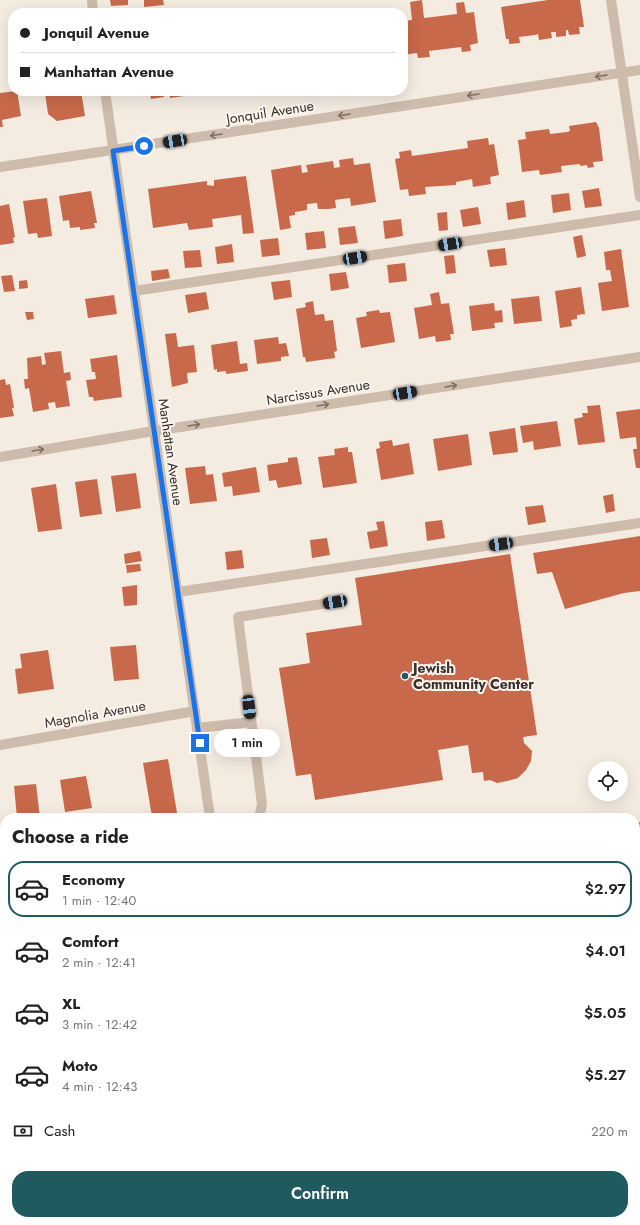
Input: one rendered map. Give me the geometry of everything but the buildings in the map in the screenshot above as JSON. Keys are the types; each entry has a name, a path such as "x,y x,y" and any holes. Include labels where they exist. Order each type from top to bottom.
{"street":[{"path":"611,0 640,198"},
{"name":"Jonquil Avenue","path":"0,167 640,70"},
{"name":"Manhattan Avenue","path":"106,96 209,813"},
{"path":"134,291 640,215"},
{"name":"Narcissus Avenue","path":"0,456 640,357"},
{"path":"178,592 640,524"},
{"path":"260,813 262,804 238,617 335,602"},
{"name":"Magnolia Avenue","path":"0,745 195,711"},
{"path":"197,728 251,722"}],"place":[{"name":"Jewish Community Center","path":"405,676"}],"route":[{"path":"144,146 113,151 200,743"}]}
